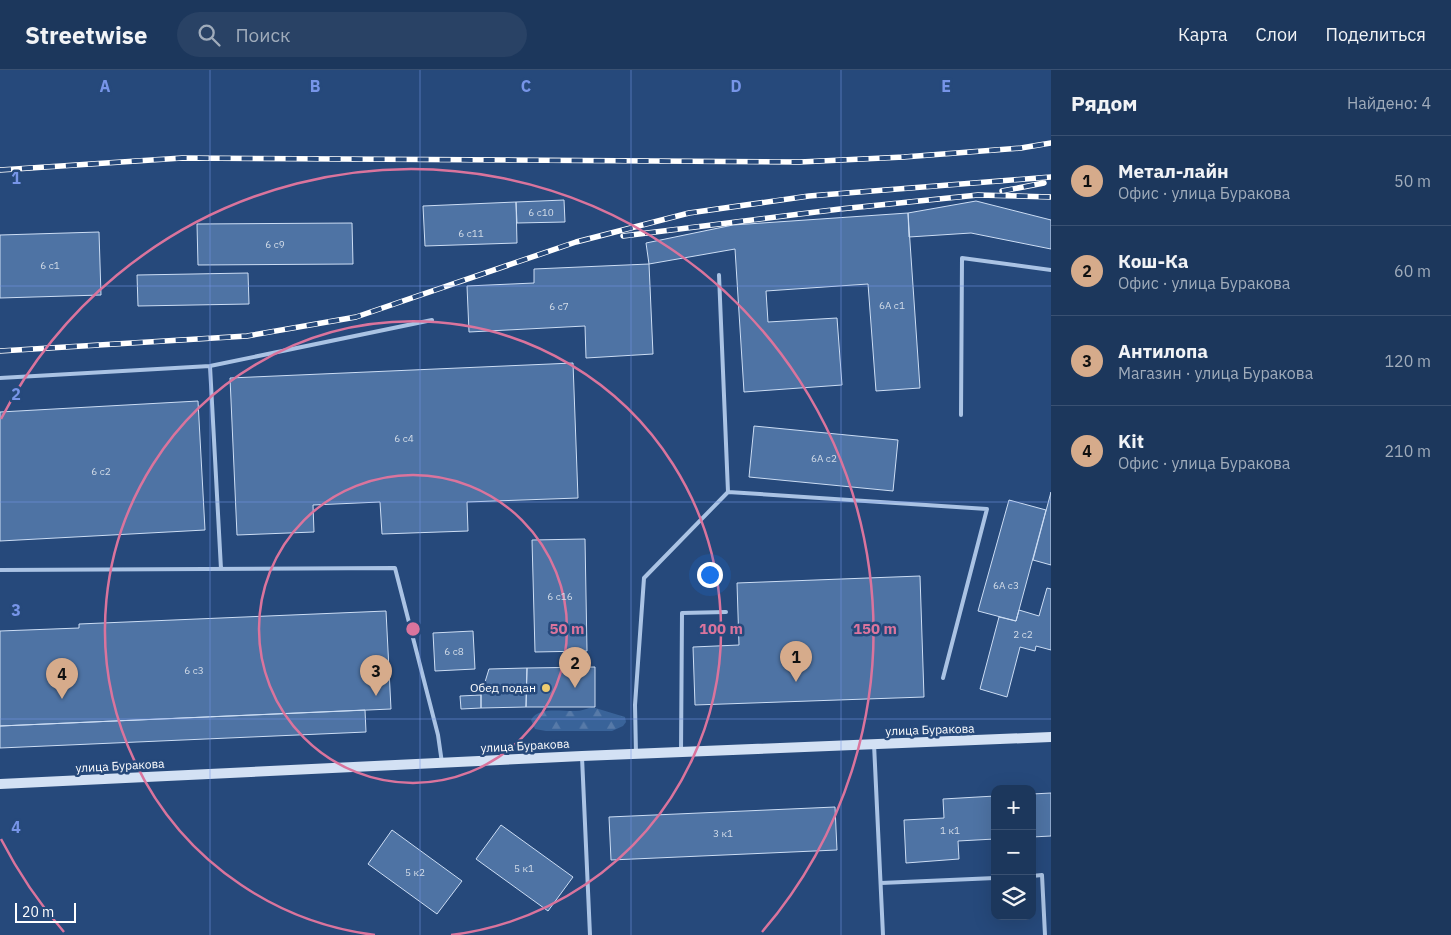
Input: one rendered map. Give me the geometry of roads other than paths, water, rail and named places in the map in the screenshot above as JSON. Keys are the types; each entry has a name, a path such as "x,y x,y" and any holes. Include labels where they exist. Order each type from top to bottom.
{"street":[{"name":"улица Буракова","path":"0,784 442,762 1051,737"}],"lane":[{"path":"961,415 962,258 1051,270"},
{"path":"636,754 635,705 644,578 728,492 719,275"},
{"path":"0,378 210,366 432,320"},
{"path":"210,366 221,569"},
{"path":"728,492 987,510 943,678"},
{"path":"0,570 395,568 438,735 442,762"},
{"path":"681,752 682,612 726,612"},
{"path":"874,744 883,935"},
{"path":"582,756 590,935"},
{"path":"1036,876 1042,875 1044,935"},
{"path":"881,883 991,878"}],"railway":[{"path":"0,170 182,158 800,162 904,157 1021,148 1051,143"},
{"path":"0,351 247,336 356,317 576,242 689,213 809,196 1051,177"},
{"path":"1002,191 1044,183"},
{"path":"623,236 840,209 978,195 1051,197"}],"place":[{"name":"Метал-лайн","path":"796,682"},
{"name":"Обед подан","path":"546,688"},
{"name":"Кош-Ка","path":"575,688"},
{"name":"Антилопа","path":"376,696"},
{"name":"Kit","path":"62,699"}]}
